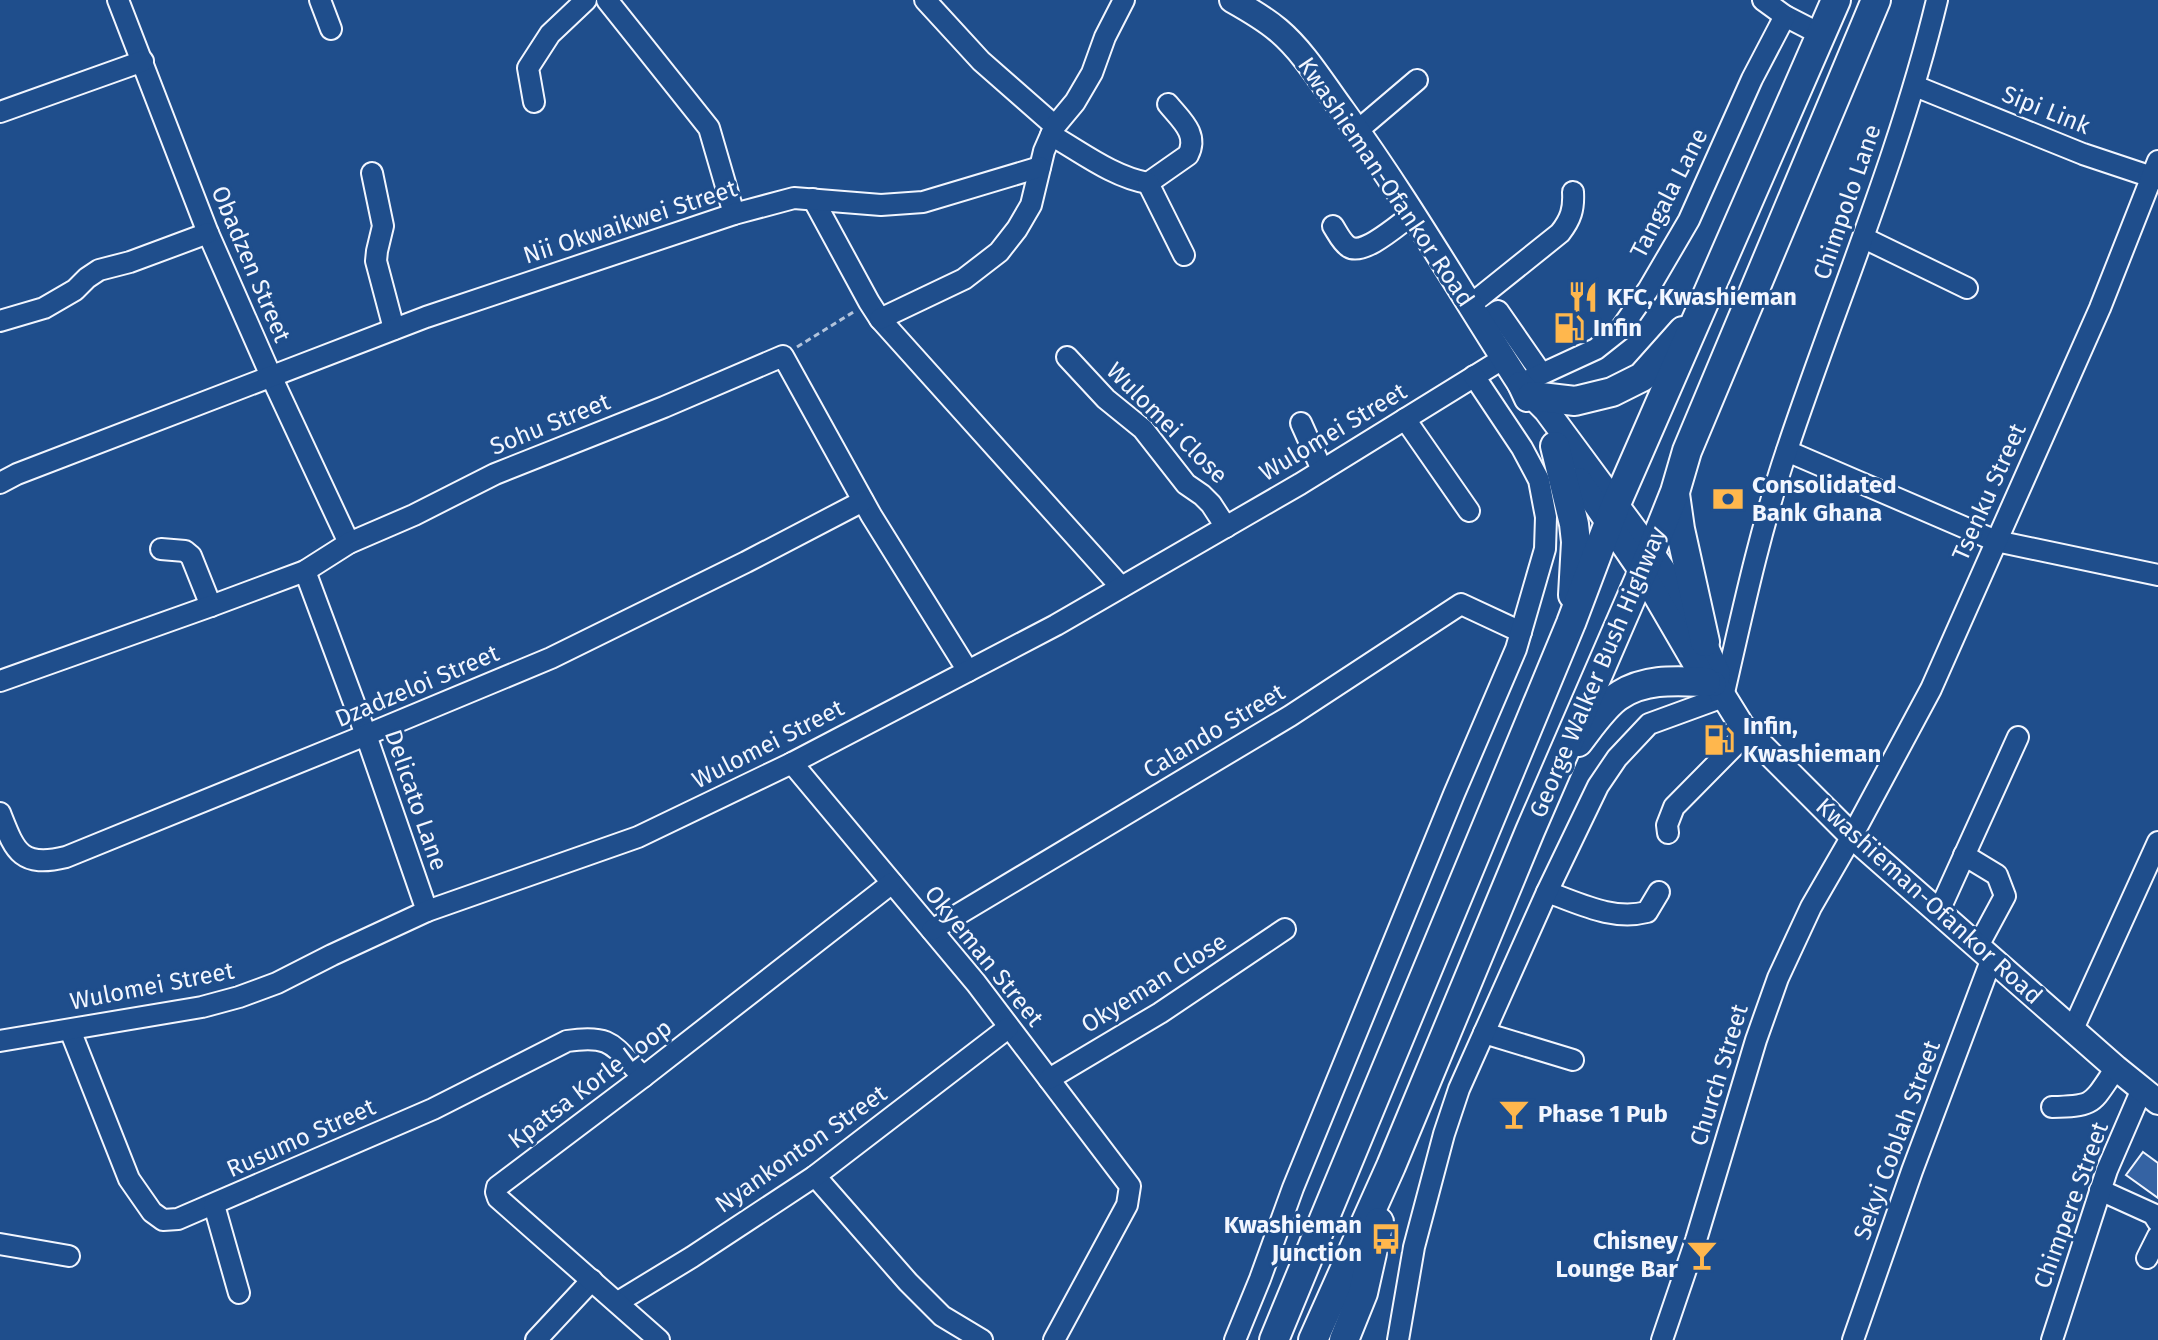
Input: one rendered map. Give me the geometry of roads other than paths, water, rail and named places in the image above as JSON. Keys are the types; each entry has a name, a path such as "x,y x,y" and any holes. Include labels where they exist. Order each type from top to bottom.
{"highway":[{"name":"George Walker Bush Highway","path":"1274,1340 1571,623 1612,514 1836,0"},
{"name":"George Walker Bush Highway","path":"1313,1340 1391,1166 1646,562 1675,492 1687,451 1876,0"},
{"path":"1531,384 1575,401 1612,392 1642,377 1677,339 1709,294"},
{"path":"1555,446 1576,542 1571,623"},
{"path":"1675,492 1705,642"},
{"path":"1557,768 1618,695 1645,684 1666,680 1715,688"},
{"path":"1344,1340 1363,1293 1391,1166"}],"main road":[{"name":"Kwashieman-Ofankor Road","path":"1235,1 1279,31 1297,49 1357,131 1504,358 1531,384 1612,514 1646,562 1733,715 1852,836 2150,1095"},
{"name":"Kwashieman-Ofankor Road","path":"1531,384 1535,417 1612,514"},
{"name":"Kwashieman-Ofankor Road","path":"1646,562 1689,609 1718,674 1715,688"}],"street":[{"name":"Obadzen Street","path":"118,0 208,233 349,543"},
{"path":"320,0 331,29"},
{"path":"534,102 528,68 550,34 586,0"},
{"path":"607,0 709,128 734,214"},
{"path":"925,0 981,61 1053,130 1115,172 1148,183 1188,155 1193,139 1168,104"},
{"path":"874,310 964,279 999,252 1031,205 1044,151 1053,130 1092,73 1105,37 1124,0"},
{"path":"1763,0 1785,16 1822,35"},
{"name":"Chimpolo Lane","path":"1715,688 1787,451 1915,86 1937,0"},
{"name":"Tangala Lane","path":"1531,384 1596,349 1620,330 1648,290 1689,220 1752,79 1785,16"},
{"path":"0,112 143,61"},
{"path":"1357,131 1417,80"},
{"name":"Sipi Link","path":"1915,86 2083,154 2156,172"},
{"name":"Nii Okwaikwei Street","path":"0,483 394,329 734,214 794,198 881,205 923,202 1040,167"},
{"name":"Tsenku Street","path":"1852,836 1931,689 2100,308 2156,172"},
{"path":"372,173 383,226 376,261 394,329"},
{"path":"1148,183 1184,255"},
{"path":"1475,314 1560,233 1574,208 1573,192"},
{"path":"813,199 874,310 1121,587"},
{"path":"1333,226 1346,246 1365,248 1412,215"},
{"path":"0,321 44,308 75,290 99,270 208,233"},
{"path":"1864,238 1967,288"},
{"path":"1475,314 1498,311 1531,384"},
{"name":"Sohu Street","path":"0,681 305,571 349,543 414,515 495,474 783,356 863,501"},
{"name":"Wulomei Close","path":"1067,357 1106,399 1143,429 1186,484 1211,504 1226,527"},
{"name":"Wulomei Street","path":"0,1041 202,1007 239,997 277,983 427,911 638,837 792,763 1056,625 1322,470 1504,358"},
{"path":"1235,1340 1299,1174 1521,632 1545,549 1546,517 1539,480 1522,448 1474,376"},
{"path":"1405,419 1469,511"},
{"path":"1301,423 1322,470"},
{"path":"1787,451 1996,541 2158,575"},
{"path":"863,501 968,671"},
{"name":"Dzadzeloi Street","path":"0,813 21,854 31,859 66,857 551,658 863,501"},
{"path":"161,549 185,551 191,556 211,606"},
{"name":"Delicato Lane","path":"305,571 427,911"},
{"name":"Calando Street","path":"932,930 1290,716 1461,604 1521,632"},
{"path":"1398,1340 1414,1247 1459,1089 1598,786 1617,758 1649,724 1715,688"},
{"path":"1668,833 1667,825 1674,807 1748,732"},
{"path":"1939,911 2018,737"},
{"name":"Okyeman Street","path":"792,763 976,983 1130,1186 1127,1205 1054,1340"},
{"name":"Church Street","path":"1662,1340 1778,978 1811,907 1852,836"},
{"path":"2073,1029 2158,842"},
{"name":"Sekyi Coblah Street","path":"1853,1340 2005,896 1997,875 1964,855"},
{"name":"Kpatsa Korle Loop","path":"659,1340 498,1198 497,1187 892,883"},
{"path":"1547,892 1603,913 1629,915 1647,912 1659,892"},
{"name":"Okyeman Close","path":"1049,1079 1160,1013 1285,929"},
{"name":"Nyankonton Street","path":"618,1302 815,1176 1008,1028"},
{"name":"Rusumo Street","path":"70,1030 129,1179 152,1212 163,1220 178,1219 214,1205 433,1109 567,1041 588,1038 609,1041 643,1077"},
{"path":"1484,1033 1573,1060"},
{"path":"2052,1107 2089,1104 2116,1068"},
{"name":"Chimpere Street","path":"2052,1340 2107,1170 2150,1095"},
{"path":"815,1176 942,1316 982,1340"},
{"path":"2100,1190 2153,1214 2158,1222"},
{"path":"214,1205 239,1293"},
{"path":"2147,1258 2158,1236"},
{"path":"0,1244 69,1256"},
{"path":"536,1340 592,1280"}],"place":[{"name":"KFC, Kwashieman","path":"1583,297"},
{"name":"Infin","path":"1569,328"},
{"name":"Consolidated Bank Ghana","path":"1728,499"},
{"name":"Infin, Kwashieman","path":"1719,740"},
{"name":"Phase 1 Pub","path":"1514,1114"},
{"name":"Kwashieman Junction","path":"1386,1239"},
{"name":"Chisney Lounge Bar","path":"1702,1255"}]}
